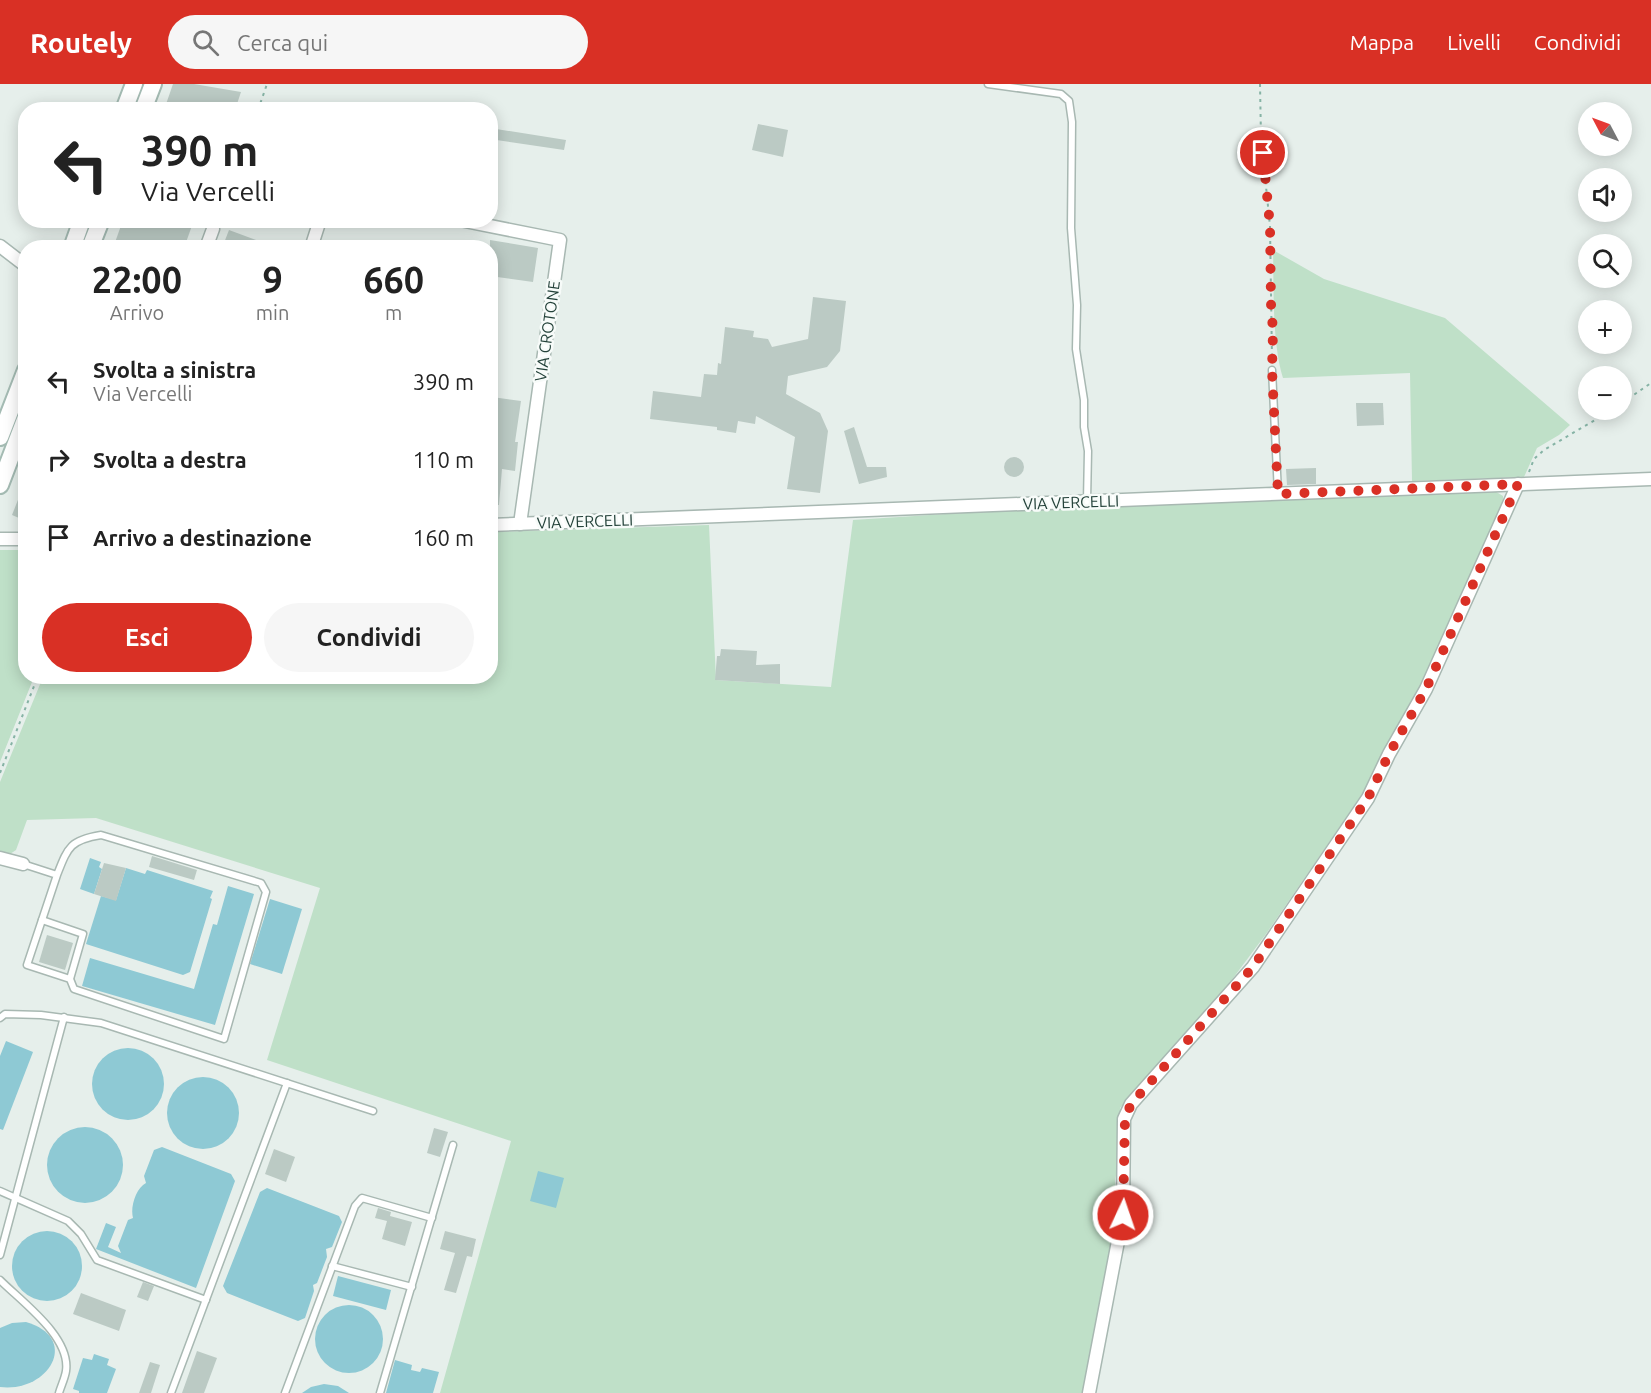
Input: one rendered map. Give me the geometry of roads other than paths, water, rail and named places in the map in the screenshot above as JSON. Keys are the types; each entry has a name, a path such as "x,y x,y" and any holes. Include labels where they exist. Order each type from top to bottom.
{"main road":[{"path":"127,102 134,84"},
{"path":"146,102 153,84"},
{"path":"0,437 18,391"},
{"path":"0,485 18,438"}],"street":[{"name":"VIA CROTONE","path":"498,228 560,240 520,524"},
{"path":"209,240 213,229"},
{"path":"0,246 18,260"},
{"name":"VIA VERCELLI","path":"498,525 1651,479"},
{"path":"1089,1393 1123,1215 1125,1119 1131,1104 1253,967 1368,798 1389,754 1426,689 1523,483"},
{"path":"0,539 18,539"},
{"path":"0,858 23,864"}],"lane":[{"path":"988,84 1061,94 1069,101 1072,122 1071,228 1077,306 1076,349 1084,400 1084,427 1088,450 1087,501"},
{"path":"1272,370 1278,494"},
{"path":"42,920 83,934 70,979 74,989 224,1039 266,892 261,883 101,835 82,838 67,851 57,875 27,964 70,979"},
{"path":"23,864 57,875"},
{"path":"0,1018 5,1014 64,1017 101,1023 373,1111"},
{"path":"0,1255 64,1017"},
{"path":"171,1393 287,1083"},
{"path":"380,1393 453,1145"},
{"path":"0,1191 68,1221 81,1234 97,1260 206,1300"},
{"path":"285,1393 355,1206 362,1198 432,1218"},
{"path":"332,1266 412,1287"},
{"path":"0,1280 52,1330 64,1350 67,1370 59,1393"}],"water":[{"path":"90,858 101,862 99,867 102,869 94,894 80,889"},
{"path":"126,868 145,874 147,870 213,891 190,972 183,975 86,944 101,896 116,900"},
{"path":"228,886 254,894 215,1025 82,986 90,958 194,989 213,924 217,925"},
{"path":"270,899 302,909 282,974 250,964"},
{"path":"6,1041 33,1052 3,1130 0,1129 0,1056"},
{"path":"128,1048 148,1054 158,1064 164,1084 158,1104 148,1114 128,1120 108,1114 98,1104 92,1084 98,1064 108,1054"},
{"path":"203,1077 223,1083 233,1093 239,1113 233,1133 223,1143 203,1149 183,1143 173,1133 167,1113 173,1093 183,1083"},
{"path":"85,1127 99,1130 112,1138 120,1151 123,1165 120,1179 112,1192 99,1200 85,1203 71,1200 58,1192 50,1179 47,1165 50,1151 58,1138 71,1130"},
{"path":"162,1147 231,1174 235,1181 196,1288 96,1249 106,1223 116,1227 108,1247 121,1253 118,1246 128,1220 133,1218 132,1209 135,1198 139,1189 146,1183 144,1176 154,1150"},
{"path":"538,1171 564,1178 556,1208 530,1201"},
{"path":"267,1188 339,1216 342,1222 332,1247 326,1249 327,1257 317,1283 313,1285 314,1291 305,1318 298,1321 227,1293 223,1286 260,1192"},
{"path":"47,1231 60,1234 72,1241 79,1253 82,1266 79,1279 72,1291 60,1298 47,1301 34,1298 22,1291 15,1279 12,1266 15,1253 22,1241 34,1234"},
{"path":"338,1276 391,1290 386,1310 333,1296"},
{"path":"356,1305 368,1311 377,1320 383,1332 381,1352 373,1363 356,1373 342,1373 325,1363 317,1352 315,1332 325,1315 336,1307"},
{"path":"26,1322 43,1330 52,1340 55,1351 52,1363 32,1382 17,1387 0,1387 0,1328 12,1323"},
{"path":"94,1354 109,1359 107,1365 116,1369 107,1393 79,1393 73,1389 83,1358 92,1360"},
{"path":"395,1360 412,1365 411,1370 420,1372 422,1368 439,1372 433,1393 386,1393"},
{"path":"324,1384 338,1386 349,1393 302,1393 311,1387"}]}
